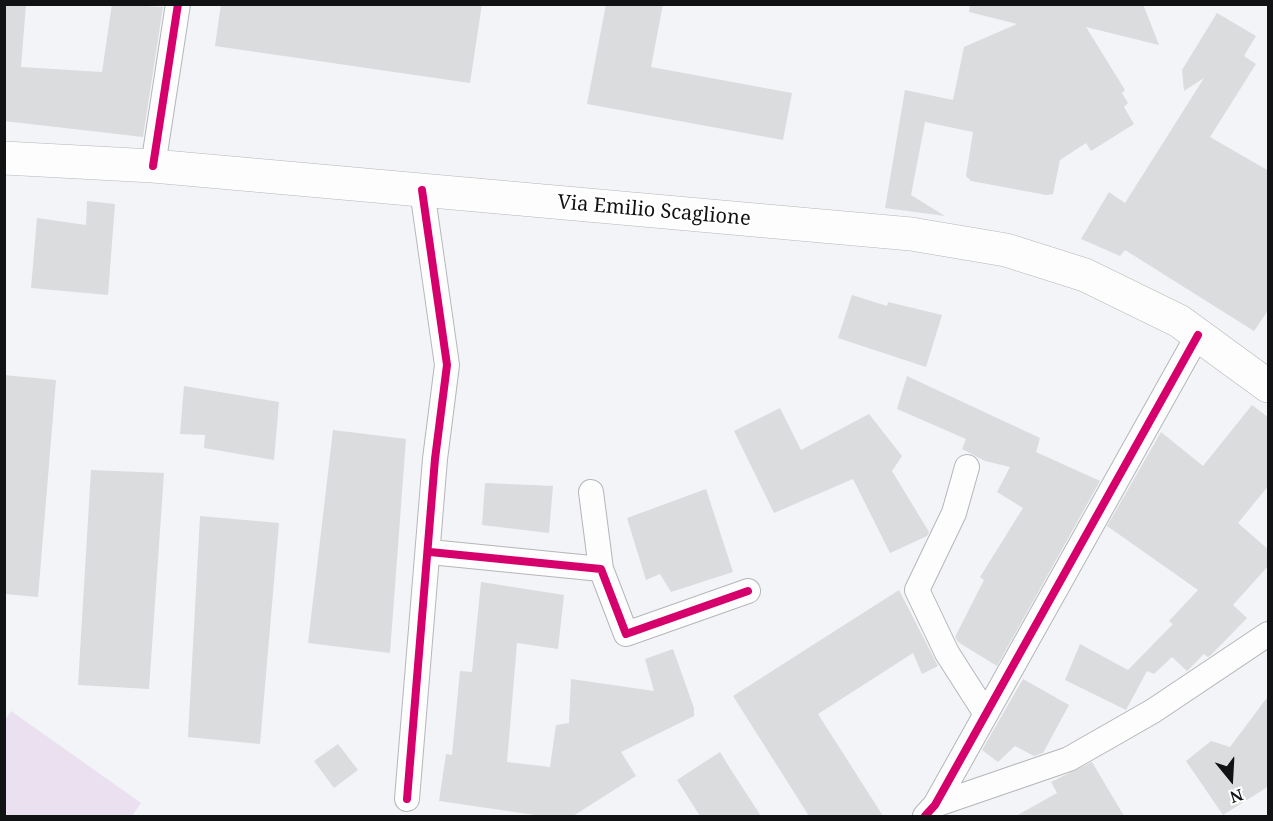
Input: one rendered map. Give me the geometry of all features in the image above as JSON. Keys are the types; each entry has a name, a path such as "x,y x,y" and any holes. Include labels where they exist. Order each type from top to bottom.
{"main road":[{"name":"Via Emilio Scaglione","path":"4,158 153,166 911,234 1006,250 1085,275 1179,321 1269,386"}],"street":[{"path":"153,166 178,4"},
{"path":"407,799 430,552 435,459 447,365 423,190"},
{"path":"930,811 1198,335"},
{"path":"968,467 954,513 917,590 947,653 986,714"},
{"path":"591,492 601,569 626,634 748,591"},
{"path":"430,552 601,569"},
{"path":"930,811 1069,759 1153,711 1269,634"}],"shaded area":[{"path":"11,711 141,803 132,816 5,816 5,720"}],"building":[{"path":"4,4 26,4 21,67 102,72 112,4 163,7 143,137 4,121"},
{"path":"221,4 482,4 470,83 215,46"},
{"path":"606,4 663,4 651,67 792,93 783,140 587,104"},
{"path":"970,4 1143,4 1159,45 1086,27 1125,90 1122,93 1128,103 1124,107 1134,124 1091,151 1086,143 1060,160 1053,194 1046,195 971,181 966,176 973,132 925,122 911,195 945,216 885,208 905,90 953,100 964,47 1017,24 969,12"},
{"path":"1217,13 1256,36 1244,56 1256,64 1210,137 1269,171 1269,309 1254,331 1125,250 1120,256 1081,239 1109,192 1125,203 1204,78 1184,91 1182,70"},
{"path":"87,201 115,204 108,295 31,288 37,218 86,225"},
{"path":"852,295 887,306 888,302 942,315 926,367 838,338"},
{"path":"4,375 56,380 38,597 4,594"},
{"path":"907,376 1040,438 1036,452 1100,481 997,666 958,642 955,637 984,580 980,577 1023,508 997,492 1010,467 985,461 962,449 966,439 897,409"},
{"path":"184,386 279,402 274,460 204,448 205,435 180,434"},
{"path":"1252,405 1269,418 1269,485 1238,523 1269,550 1269,565 1233,605 1247,618 1212,654 1208,657 1204,654 1187,671 1172,657 1154,674 1147,671 1126,710 1065,680 1080,644 1128,670 1173,624 1169,621 1198,590 1107,526 1161,432 1203,466"},
{"path":"780,408 801,450 869,414 902,456 892,471 929,532 927,536 890,553 853,479 774,513 734,431"},
{"path":"333,430 406,439 390,653 308,643"},
{"path":"91,470 164,473 149,689 78,685"},
{"path":"485,483 553,486 549,533 482,525"},
{"path":"706,489 733,572 671,592 660,574 646,580 627,518"},
{"path":"200,516 279,523 260,744 188,737"},
{"path":"481,582 564,595 558,649 517,643 507,762 550,767 556,725 569,723 571,679 654,691 645,659 673,649 694,708 694,716 621,752 636,776 573,816 542,816 439,801 446,754 452,755 460,671 472,672"},
{"path":"899,590 938,666 922,674 913,653 818,714 883,816 809,816 733,696"},
{"path":"1023,679 1069,705 1043,753 1034,756 1015,746 998,762 982,750"},
{"path":"1269,695 1269,786 1223,815 1186,761 1211,741 1230,747"},
{"path":"338,744 358,770 334,788 314,761"},
{"path":"720,752 761,816 700,816 677,780"},
{"path":"1092,762 1124,816 1016,816 1057,793 1051,782"}],"cycle path":[{"path":"153,166 178,4"},
{"path":"407,799 435,459 447,365 422,190"},
{"path":"925,816 935,805 1198,335"},
{"path":"430,552 601,569 626,634 748,591"}]}
